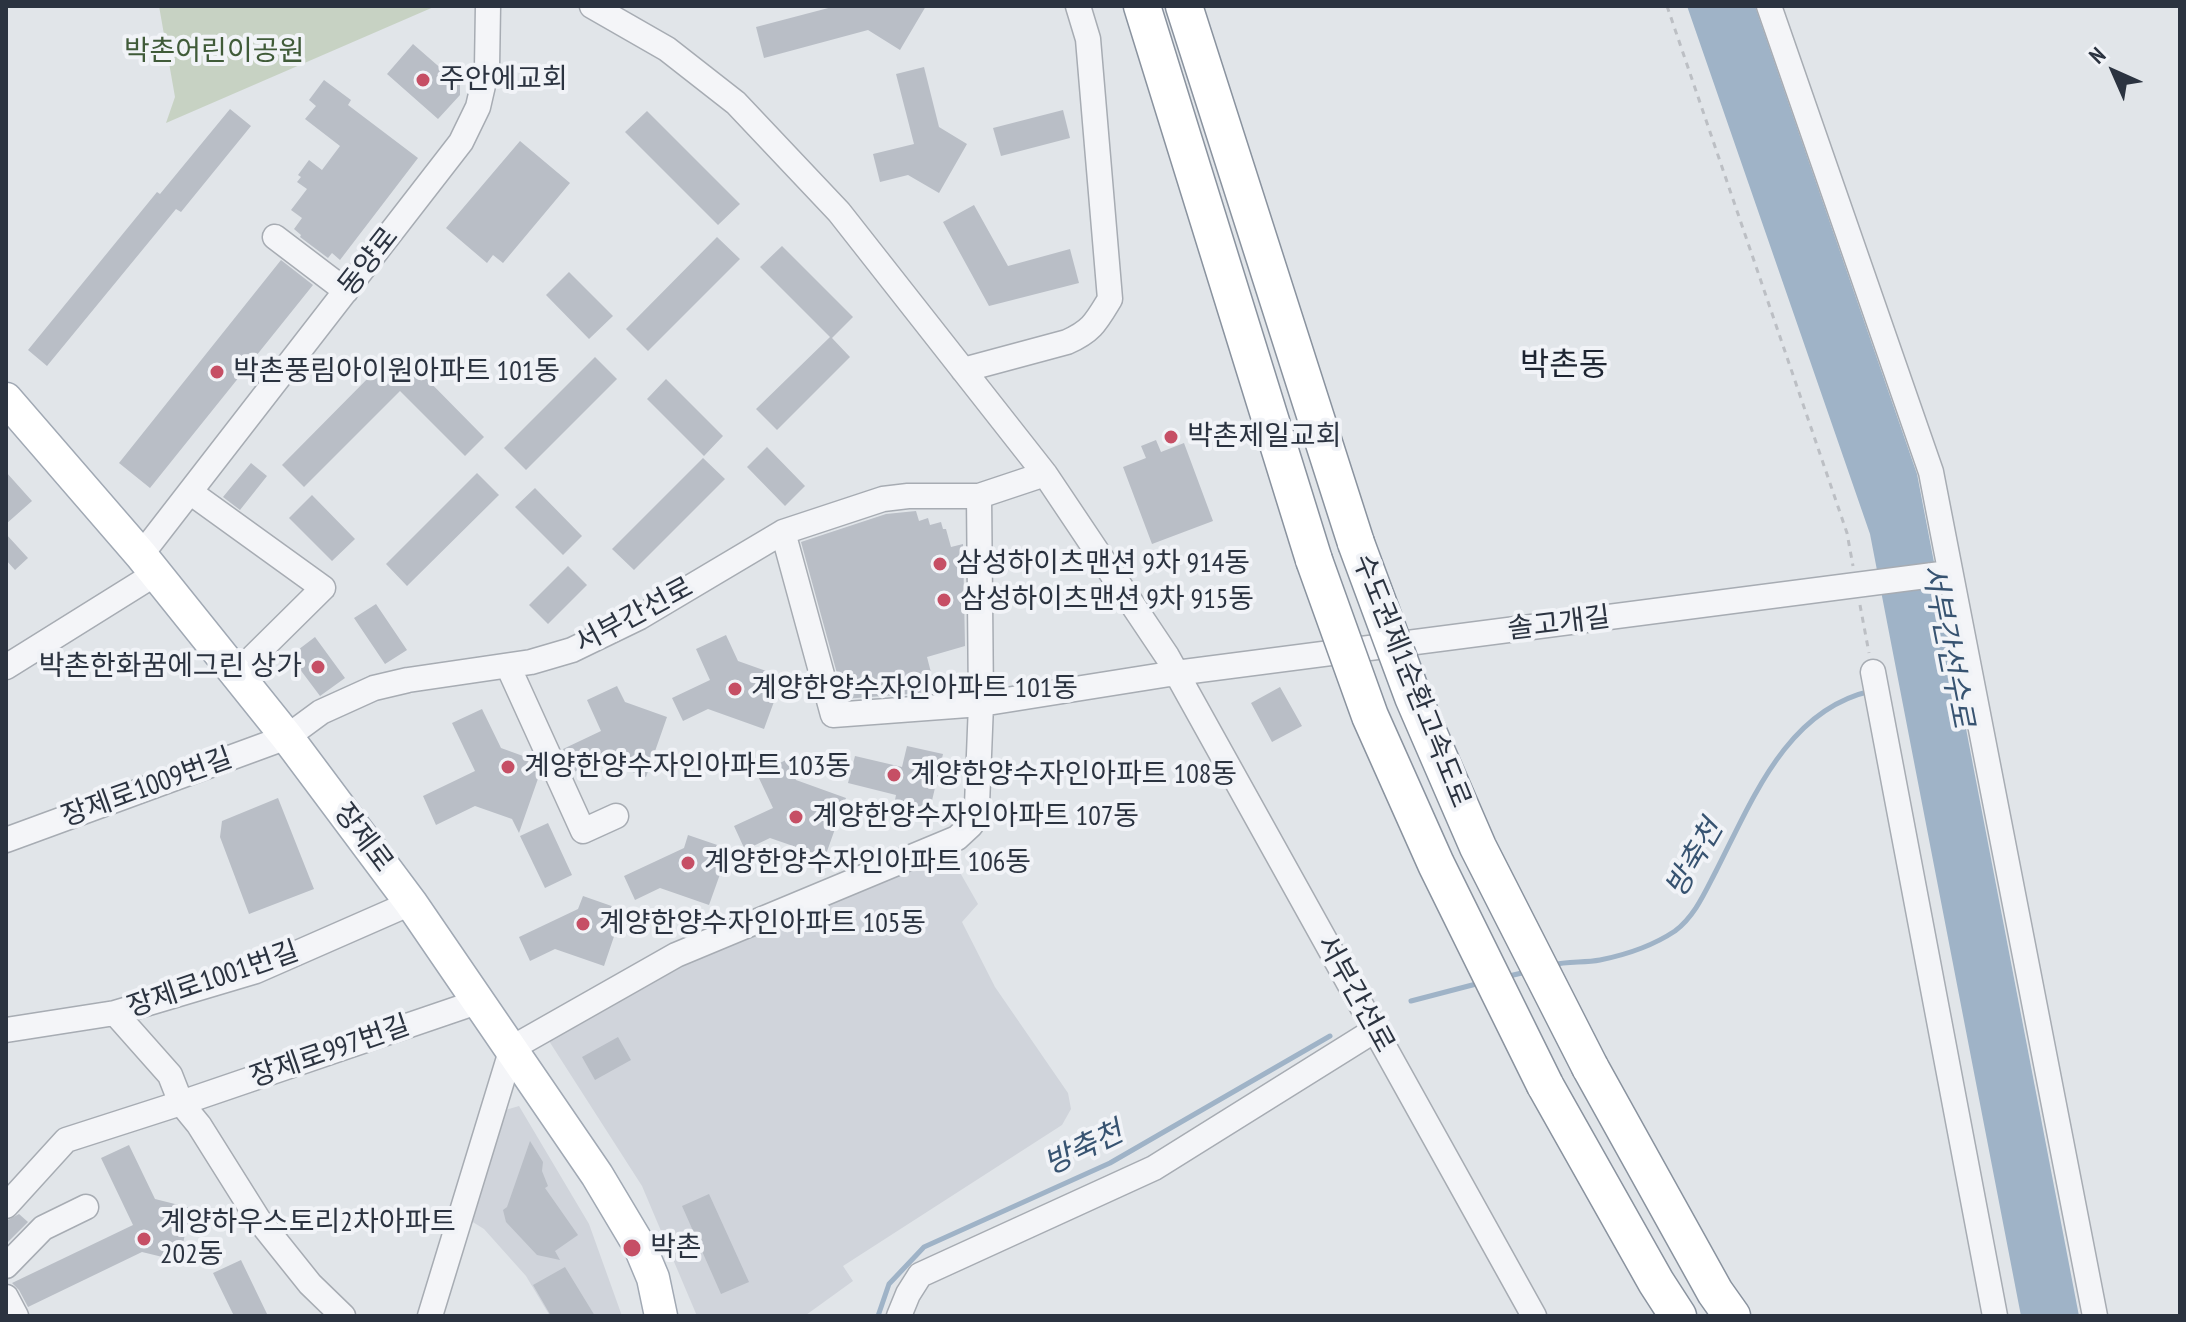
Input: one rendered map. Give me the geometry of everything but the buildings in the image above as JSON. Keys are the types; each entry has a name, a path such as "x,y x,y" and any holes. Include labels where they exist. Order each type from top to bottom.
{"highway":[{"name":"수도권제1순환고속도로","path":"1142,6 1314,560 1370,716 1436,864 1545,1085 1678,1316"},
{"name":"수도권제1순환고속도로","path":"1184,6 1356,543 1413,697 1478,847 1590,1067 1715,1292 1732,1316"}],"main road":[{"name":"장제로","path":"11,415 148,564 287,737 411,903 597,1175 640,1247 653,1278 661,1316"}],"street":[{"name":"동양로","path":"148,564 190,492 461,142 478,107 487,68 488,6"},
{"name":"서부간선로","path":"592,6 667,49 736,103 839,212 1045,474 1176,673 1534,1316"},
{"path":"963,370 1083,335 1093,328 1110,299 1088,39 1078,6"},
{"path":"1769,6 1931,472 2095,1316"},
{"path":"275,237 346,291"},
{"name":"서부간선로","path":"287,737 321,712 374,688 508,666 572,650 640,617 783,532 883,499 979,496 1045,474"},
{"path":"190,492 323,588 236,674"},
{"path":"430,1316 512,1048 676,955 957,838 971,825 977,805 981,704 979,496"},
{"path":"783,532 833,715 981,704 1176,673"},
{"path":"6,667 148,564"},
{"name":"솔고개길","path":"1176,673 1941,574"},
{"path":"508,666 583,831 616,816"},
{"path":"1873,672 1995,1316"},
{"path":"1879,705 1895,721 2009,1316"},
{"name":"장제로1009번길","path":"6,840 287,737"},
{"name":"장제로1001번길","path":"6,1030 115,1013 256,971 411,903"},
{"name":"장제로997번길","path":"6,1206 66,1140 480,1001"},
{"path":"115,1013 170,1075 181,1103 199,1125 258,1219 310,1284 343,1316"},
{"path":"899,1316 920,1275 1154,1168 1375,1030"},
{"path":"6,1266 43,1228 86,1207"},
{"path":"6,1297 16,1316"}],"path":[{"path":"1667,6 1847,533 1862,585 1873,672"}],"shaded area":[{"path":"950,855 978,904 962,922 995,987 1068,1093 1071,1109 1062,1125 843,1266 853,1281 806,1315 697,1316 642,1186 549,1041 676,967"},
{"path":"519,1106 589,1224 622,1316 550,1316 526,1276 484,1229 468,1219 502,1111"}],"green space":[{"name":"박촌어린이공원","path":"159,6 436,6 166,123 175,97"}],"water":[{"name":"서부간선수로","path":"1687,6 1755,6 1917,474 2079,1316 2021,1316 1870,534"}],"waterway":[{"name":"방축천","path":"1552,965 1600,960 1629,952 1658,941 1682,925 1703,895 1758,788 1794,738 1816,717 1841,701 1871,691"},
{"name":"방축천","path":"1505,977 1526,972"},
{"name":"방축천","path":"1411,1001 1480,983"},
{"name":"방축천","path":"878,1316 889,1284 924,1247 1110,1163 1330,1036"}],"place":[{"name":"주안에교회","path":"423,80"},
{"name":"박촌풍림아이원아파트 101동","path":"217,372"},
{"name":"박촌제일교회","path":"1171,437"},
{"name":"삼성하이츠맨션 9차 914동","path":"940,564"},
{"name":"삼성하이츠맨션 9차 915동","path":"944,600"},
{"name":"박촌한화꿈에그린 상가","path":"318,667"},
{"name":"계양한양수자인아파트 101동","path":"735,689"},
{"name":"계양한양수자인아파트 103동","path":"508,767"},
{"name":"계양한양수자인아파트 108동","path":"894,775"},
{"name":"계양한양수자인아파트 107동","path":"796,817"},
{"name":"계양한양수자인아파트 106동","path":"688,863"},
{"name":"계양한양수자인아파트 105동","path":"583,924"},
{"name":"계양하우스토리2차아파트 202동","path":"144,1239"},
{"name":"박촌","path":"632,1248"}],"district":[{"name":"박촌동","path":"1564,366"}]}
